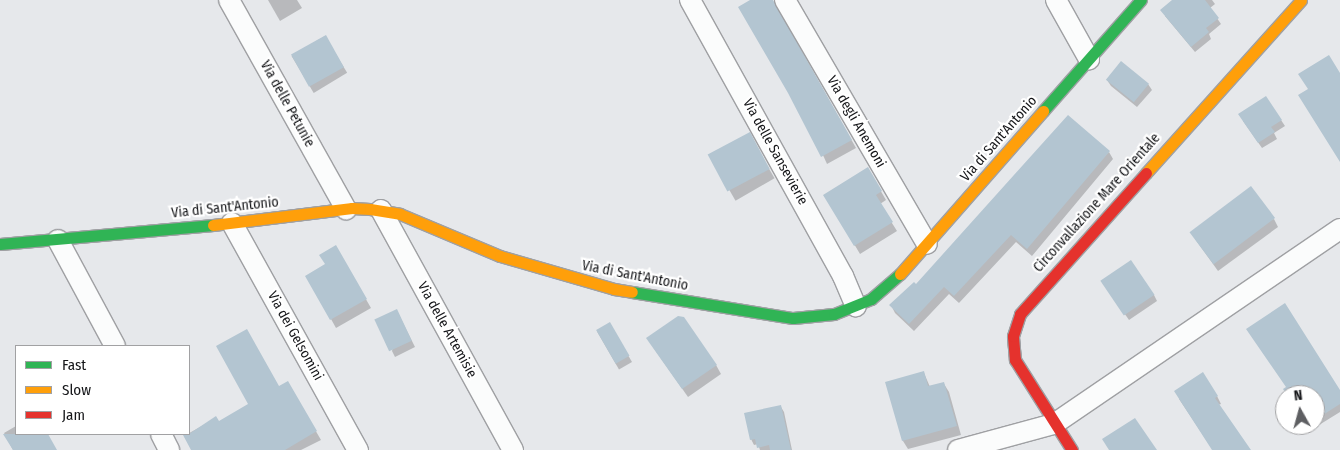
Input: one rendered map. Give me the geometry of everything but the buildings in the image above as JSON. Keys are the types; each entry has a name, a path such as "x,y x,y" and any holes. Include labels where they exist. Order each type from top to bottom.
{"street":[{"name":"Via delle Petunie","path":"229,0 346,209"},
{"name":"Via delle Sansevierie","path":"690,0 843,276 856,306"},
{"name":"Via degli Anemoni","path":"785,0 927,244"},
{"path":"1056,0 1089,59"},
{"name":"Via di Sant'Antonio","path":"0,244 58,240 346,209 381,210 405,216 500,256 614,289 777,317 818,316 856,306 872,299 886,289 1141,0"},
{"name":"Circonvallazione Mare Orientale","path":"1072,450 1015,360 1013,336 1020,314 1301,0"},
{"name":"Via delle Artemisie","path":"381,210 513,450"},
{"name":"Via dei Gelsomini","path":"232,222 358,450"},
{"path":"958,450 1054,424 1340,229"},
{"path":"58,240 114,345"},
{"path":"162,435 169,450"}],"traffic: fast":[{"path":"1043,111 1141,0"},
{"path":"0,244 213,225"},
{"path":"632,292 793,318 834,314 871,299 900,274"}],"traffic: slow":[{"path":"1146,173 1301,0"},
{"path":"900,274 1043,111"},
{"path":"213,225 352,208 370,209 400,214 500,256 614,289 632,292"}],"traffic: jam":[{"path":"1072,450 1015,360 1013,336 1020,314 1146,173"}]}
